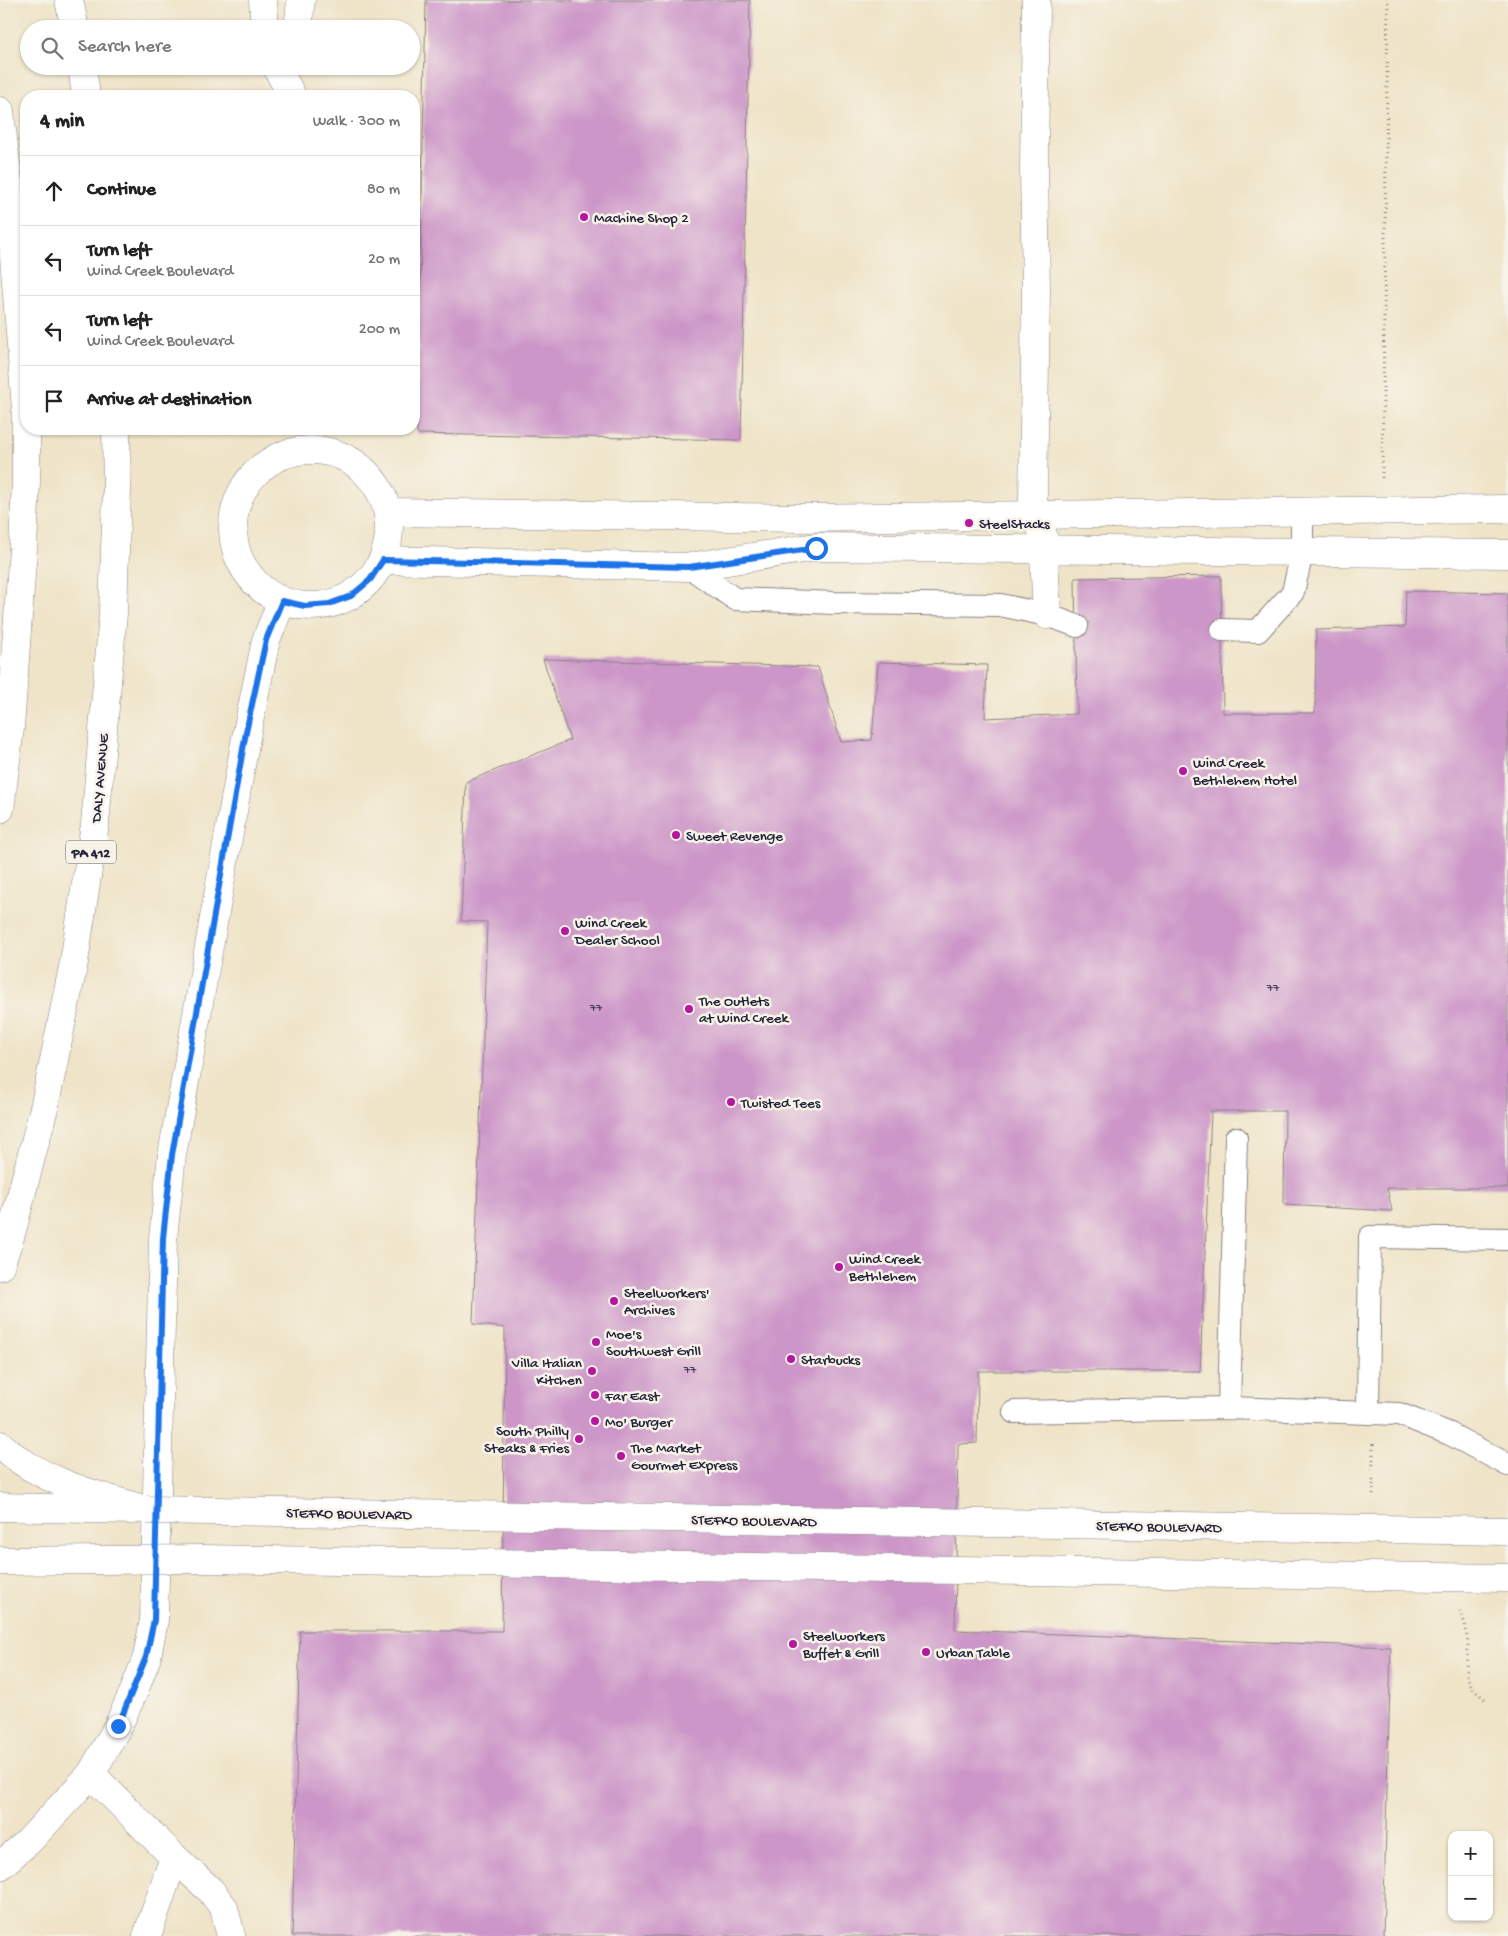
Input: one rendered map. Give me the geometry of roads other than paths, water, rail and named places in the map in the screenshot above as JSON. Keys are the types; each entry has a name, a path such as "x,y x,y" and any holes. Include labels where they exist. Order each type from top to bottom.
{"main road":[{"path":"69,0 73,20"},
{"path":"263,0 264,20"},
{"path":"299,20 301,0"},
{"path":"1036,0 1034,169 1036,289 1033,501 1043,535 1047,615"},
{"path":"83,75 85,90"},
{"path":"281,75 288,90"},
{"path":"292,90 293,75"},
{"path":"0,111 8,181 20,333"},
{"path":"0,809 10,728 23,548 26,435"},
{"name":"DALY AVENUE","path":"0,1266 12,1234 45,1104 74,962 95,824 113,613 117,499 116,435"},
{"path":"306,439 328,452 349,460 366,473 380,491 388,512 389,537 383,560 370,580 351,596 329,604 305,606 282,601 262,589 246,572 236,551 233,528 236,505 246,484 262,467 306,439"},
{"path":"388,512 799,518 1508,509"},
{"path":"383,560 689,567 816,548 1508,554"},
{"path":"0,1866 29,1841 91,1774 118,1726 134,1691 146,1657 154,1620 163,1238 172,1155 246,732 266,640 282,601"},
{"path":"3,1447 32,1468 79,1491 147,1510"},
{"name":"STEFKO BOULEVARD","path":"0,1507 1508,1531"},
{"path":"0,1561 201,1559 1508,1578"},
{"path":"91,1774 211,1891 224,1908 231,1936"},
{"path":"147,1936 174,1857"}],"lane":[{"path":"1222,630 1258,631 1293,592 1302,553 1302,512"},
{"path":"689,567 734,599 835,603 1000,604 1047,615 1077,626"},
{"path":"1229,1408 1236,1138"},
{"path":"1368,1414 1370,1237 1508,1239"},
{"path":"1014,1412 1229,1408 1399,1414 1450,1434 1508,1465"}],"place":[{"name":"Machine Shop 2","path":"584,217"},
{"name":"SteelStacks","path":"969,523"},
{"name":"Wind Creek Bethlehem Hotel","path":"1183,771"},
{"name":"Sweet Revenge","path":"676,835"},
{"name":"Wind Creek Dealer School","path":"565,931"},
{"name":"The Outlets at Wind Creek","path":"689,1009"},
{"name":"Twisted Tees","path":"731,1102"},
{"name":"Wind Creek Bethlehem","path":"839,1267"},
{"name":"Steelworkers' Archives","path":"614,1301"},
{"name":"Moe's Southwest Grill","path":"596,1342"},
{"name":"Starbucks","path":"791,1359"},
{"name":"Villa Italian Kitchen","path":"592,1371"},
{"name":"Far East","path":"595,1395"},
{"name":"Mo' Burger","path":"595,1421"},
{"name":"South Philly Steaks & Fries","path":"579,1439"},
{"name":"The Market Gourmet Express","path":"621,1456"},
{"name":"Steelworkers Buffet & Grill","path":"793,1644"},
{"name":"Urban Table","path":"926,1652"}]}
